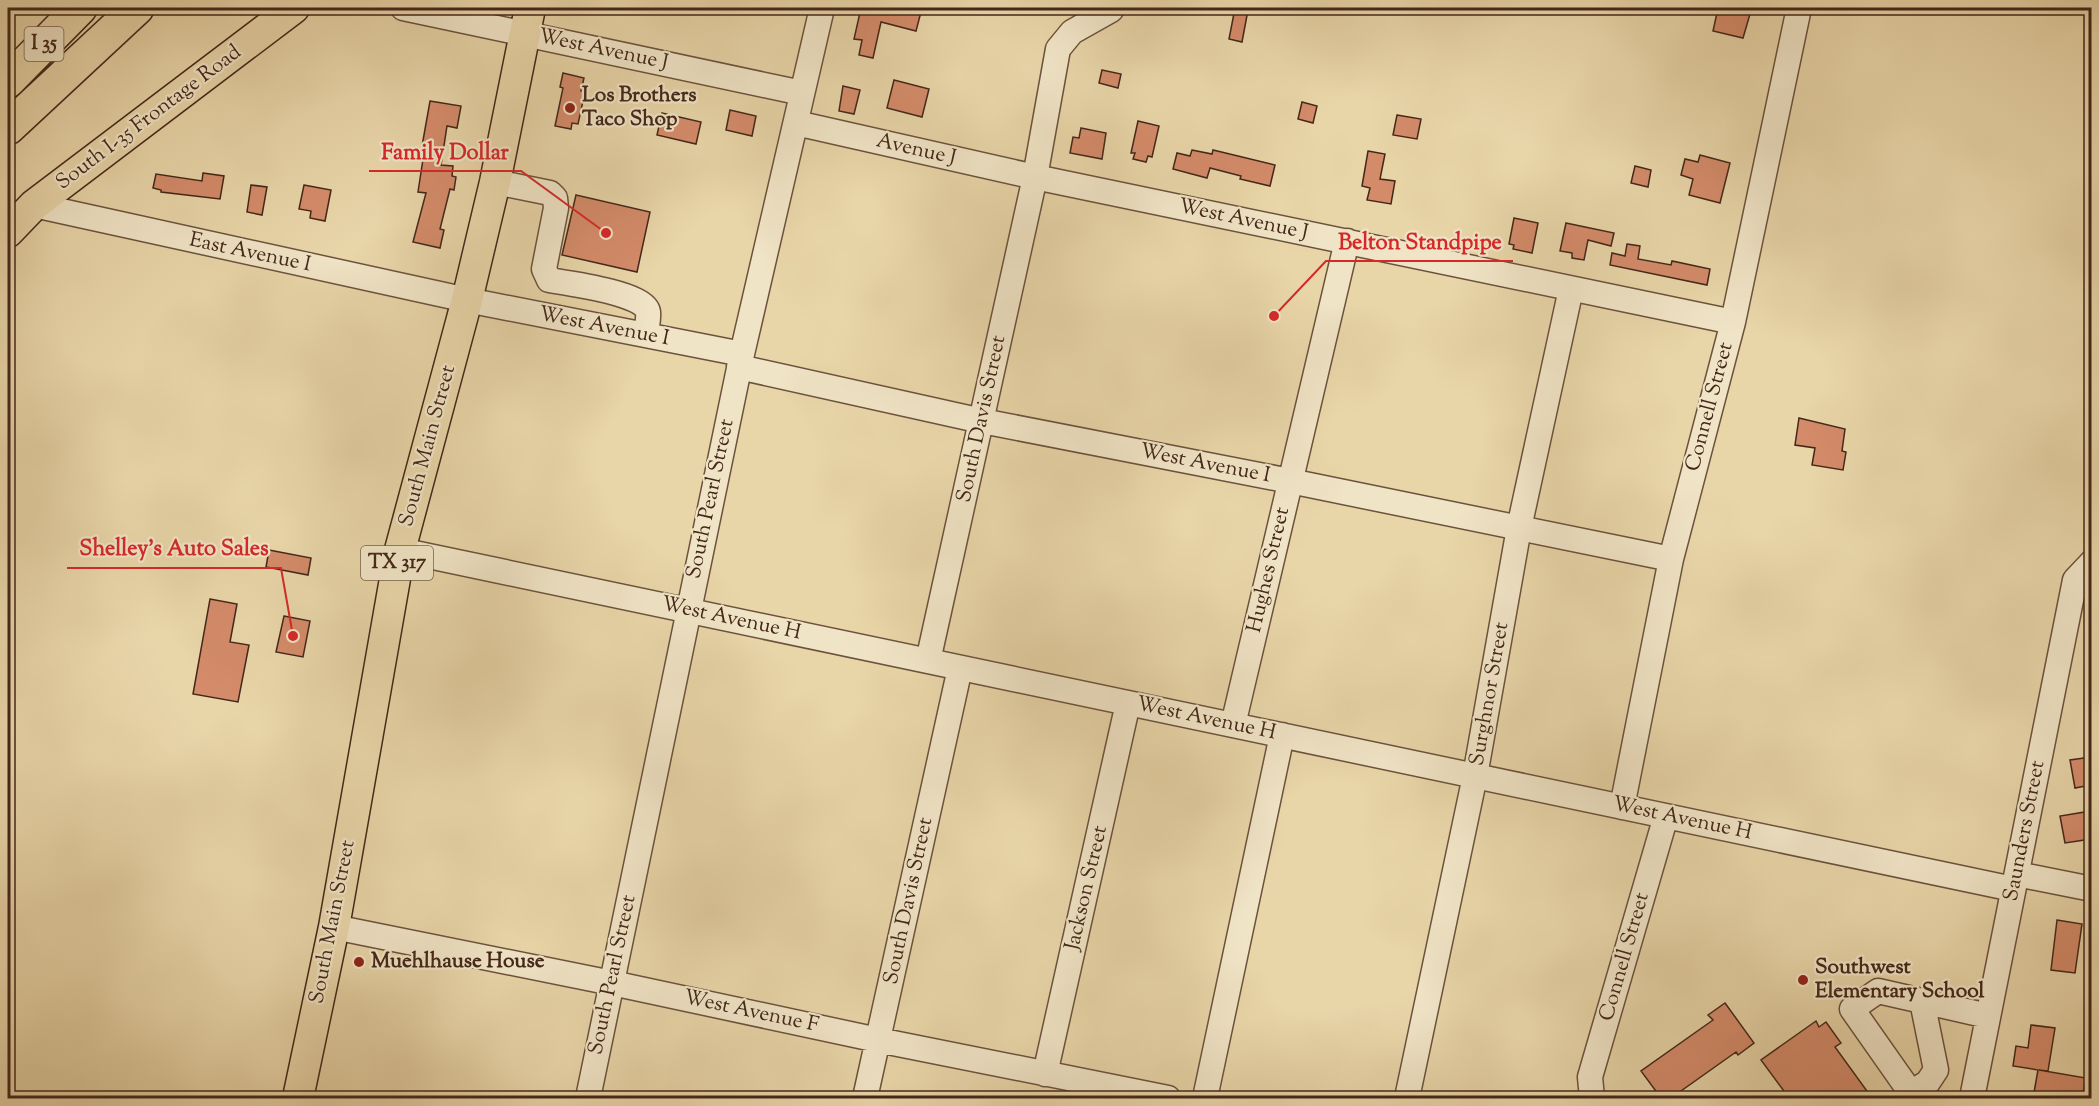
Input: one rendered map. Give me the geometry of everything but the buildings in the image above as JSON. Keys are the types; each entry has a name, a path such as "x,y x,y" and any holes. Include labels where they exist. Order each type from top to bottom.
{"highway":[{"name":"I 35","path":"8,81 80,8"},
{"name":"I 35","path":"8,128 75,64 127,8"},
{"path":"75,64 137,8"}],"main road":[{"name":"South I-35 Frontage Road","path":"8,232 34,205 294,8"},
{"name":"South Main Street","path":"298,1098 334,927 400,550 467,300 495,182 527,20"}],"street":[{"name":"West Avenue J","path":"403,8 527,20 802,93"},
{"name":"South Pearl Street","path":"588,1098 740,361 822,8"},
{"name":"Connell Street","path":"1622,807 1671,559 1733,322 1799,8"},
{"name":"South Davis Street","path":"928,661 1035,177 1058,49 1072,32 1111,10"},
{"name":"Avenue J","path":"796,123 1035,177"},
{"name":"West Avenue J","path":"1035,177 1733,322"},
{"path":"495,182 550,193 555,198 556,208 544,269 549,280 539,314"},
{"name":"East Avenue I","path":"34,205 467,300"},
{"name":"Hughes Street","path":"1233,725 1347,241"},
{"path":"549,280 630,297 643,302 648,311 646,335"},
{"name":"Surghnor Street","path":"1407,1098 1475,776 1519,528 1571,289"},
{"name":"West Avenue I","path":"467,300 646,335 740,361 982,421 1671,559"},
{"name":"West Avenue H","path":"400,550 1666,816 2015,881 2091,889"},
{"name":"Saunders Street","path":"1972,1098 2075,580 2088,565"},
{"name":"South Davis Street","path":"865,1098 960,668"},
{"name":"Jackson Street","path":"1045,1074 1128,703"},
{"path":"1205,1098 1282,735"},
{"name":"Connell Street","path":"1592,1098 1590,1077 1666,816"},
{"name":"West Avenue F","path":"334,927 1045,1074 1078,1090 1168,1098"},
{"path":"1922,1001 1988,1016"}],"place":[{"name":"Los Brothers Taco Shop","path":"570,108"},
{"name":"Family Dollar","path":"606,233"},
{"name":"Belton Standpipe","path":"1274,316"},
{"name":"Shelley's Auto Sales","path":"293,636"},
{"name":"Muehlhause House","path":"359,962"},
{"name":"Southwest Elementary School","path":"1803,980"}]}
